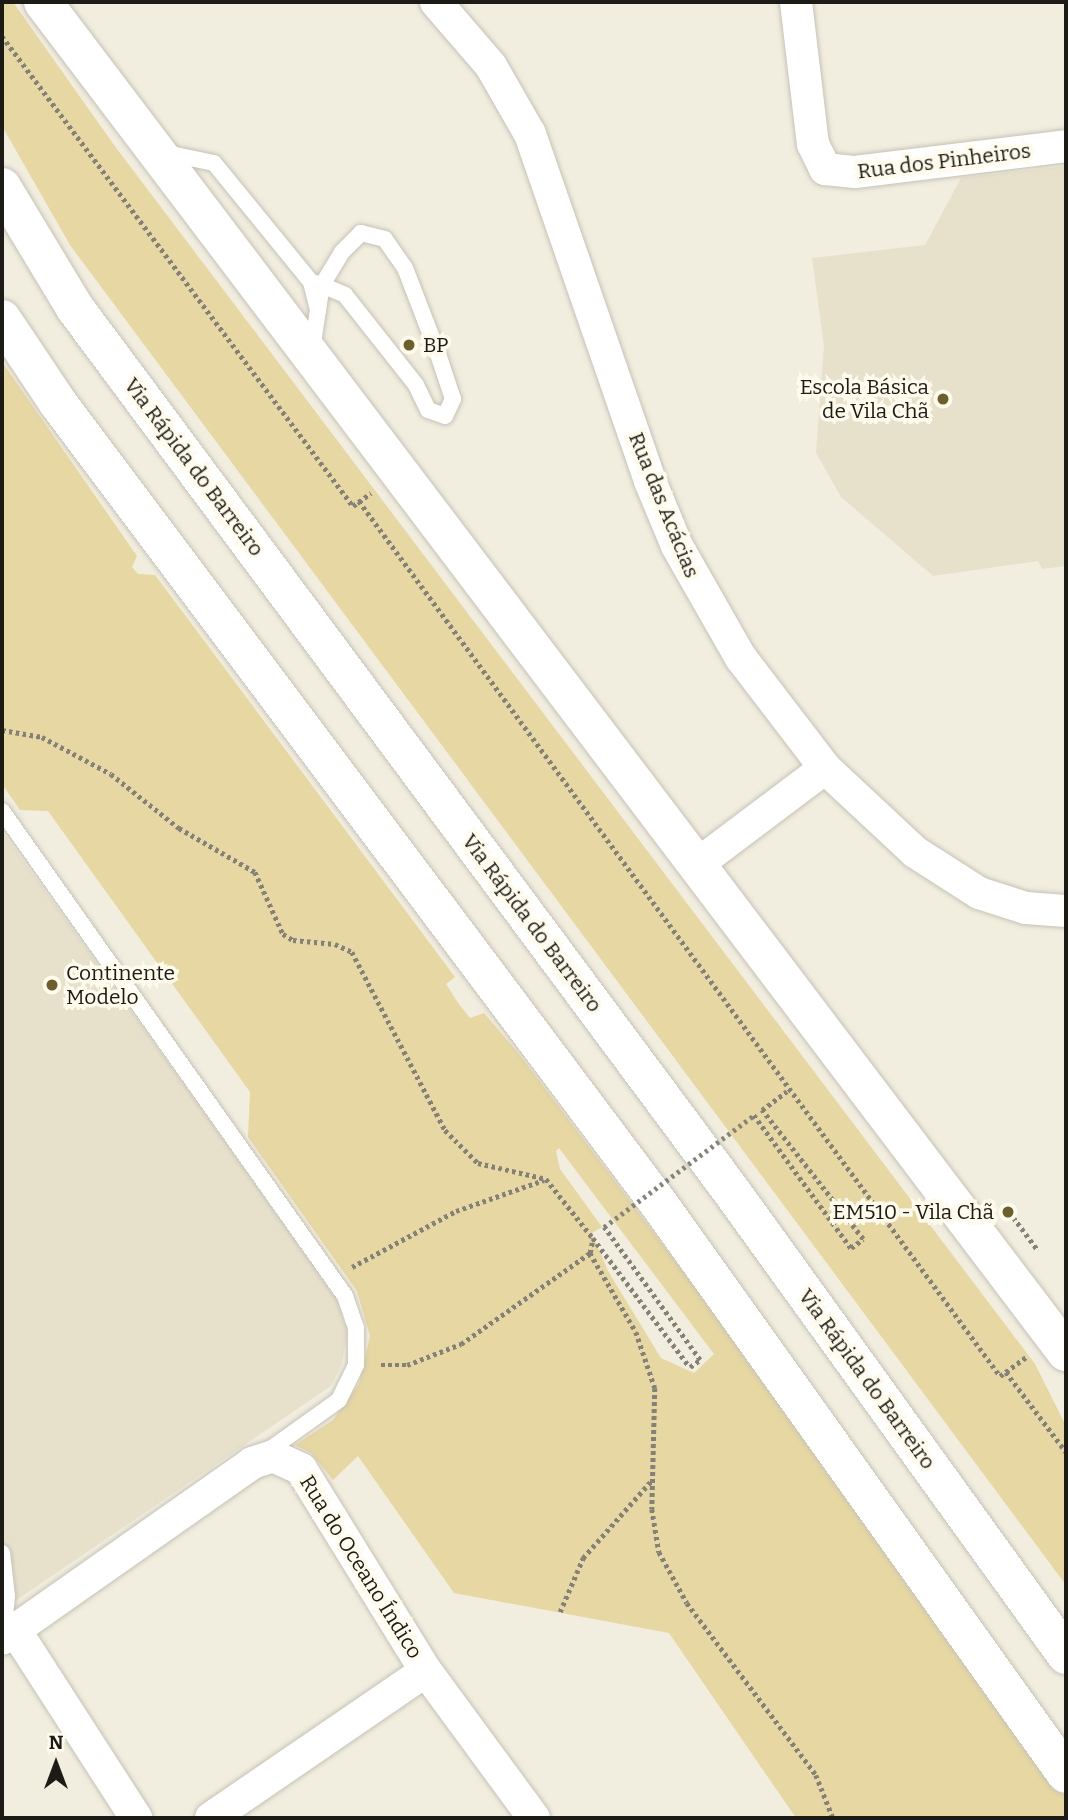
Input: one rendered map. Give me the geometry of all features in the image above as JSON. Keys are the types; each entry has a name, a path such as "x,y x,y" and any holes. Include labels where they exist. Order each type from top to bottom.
{"main road":[{"path":"43,2 158,152 310,359 699,863 1050,1351"},
{"name":"Via Rápida do Barreiro","path":"2,187 75,308 732,1192 1066,1655"},
{"path":"2,318 58,403 659,1204 1066,1774"}],"street":[{"name":"Rua dos Pinheiros","path":"796,2 813,144 825,169 855,172 1066,146"},
{"name":"Rua das Acácias","path":"452,6 530,134 677,546 741,658 825,768 915,852 954,879 1026,908 1066,911"},
{"path":"699,863 825,768"},
{"name":"Rua do Oceano Índico","path":"251,1463 273,1456 301,1469 426,1671 534,1818"},
{"path":"136,1818 6,1636 251,1463"},
{"path":"211,1818 426,1671"}],"lane":[{"path":"158,152 214,163 317,284 345,295 416,385 428,410 445,416 453,399 405,268 385,239 361,233 342,251 317,284 318,310 310,359"},
{"path":"2,811 345,1296 356,1328 356,1365 339,1400 251,1463"},
{"path":"2,1553 7,1596 6,1636"}],"path":[{"path":"2,36 353,506 375,490"},
{"path":"359,501 727,1002 787,1091 1000,1376 1050,1351"},
{"path":"2,730 25,731 71,749 111,774 179,828 255,872 282,933 293,940 335,944 352,952 445,1130 478,1163 547,1179 690,1367 700,1360 604,1227 754,1115 851,1248 863,1240 762,1110 787,1091"},
{"path":"333,1278 456,1211 547,1179"},
{"path":"593,1238 590,1253 636,1332 655,1388 652,1480 659,1552 687,1603 816,1775 833,1818"},
{"path":"356,1365 407,1365 461,1344 590,1253"},
{"path":"1006,1372 1066,1452"},
{"path":"561,1612 583,1558 652,1480"}],"shaded area":[{"path":"2,2 13,2 114,145 1035,1364 1066,1426 1066,1585 70,245 2,126"},
{"name":"Escola Básica de Vila Chã","path":"1066,166 1066,566 1042,569 1038,561 933,576 841,497 816,453 824,346 812,258 925,245 961,178"},
{"path":"2,362 137,556 132,567 138,574 155,575 455,977 446,984 458,1003 470,1018 484,1013 519,1054 778,1397 1034,1750 1066,1798 1066,1818 796,1818 669,1633 454,1593 358,1456 333,1480 311,1453 295,1445 333,1420 359,1384 370,1336 357,1291 248,1137 250,1092 48,811 20,810 2,784","holes":["559,1148 714,1354 694,1373 661,1358 608,1271 592,1233 602,1227 560,1169 556,1151"]},
{"path":"2,831 337,1298 347,1333 342,1364 331,1386 2,1610"}],"place":[{"name":"BP","path":"409,345"},
{"name":"Escola Básica de Vila Chã","path":"943,399"},
{"name":"Continente Modelo","path":"52,985"},
{"name":"EM510 - Vila Chã","path":"1008,1212"}]}
